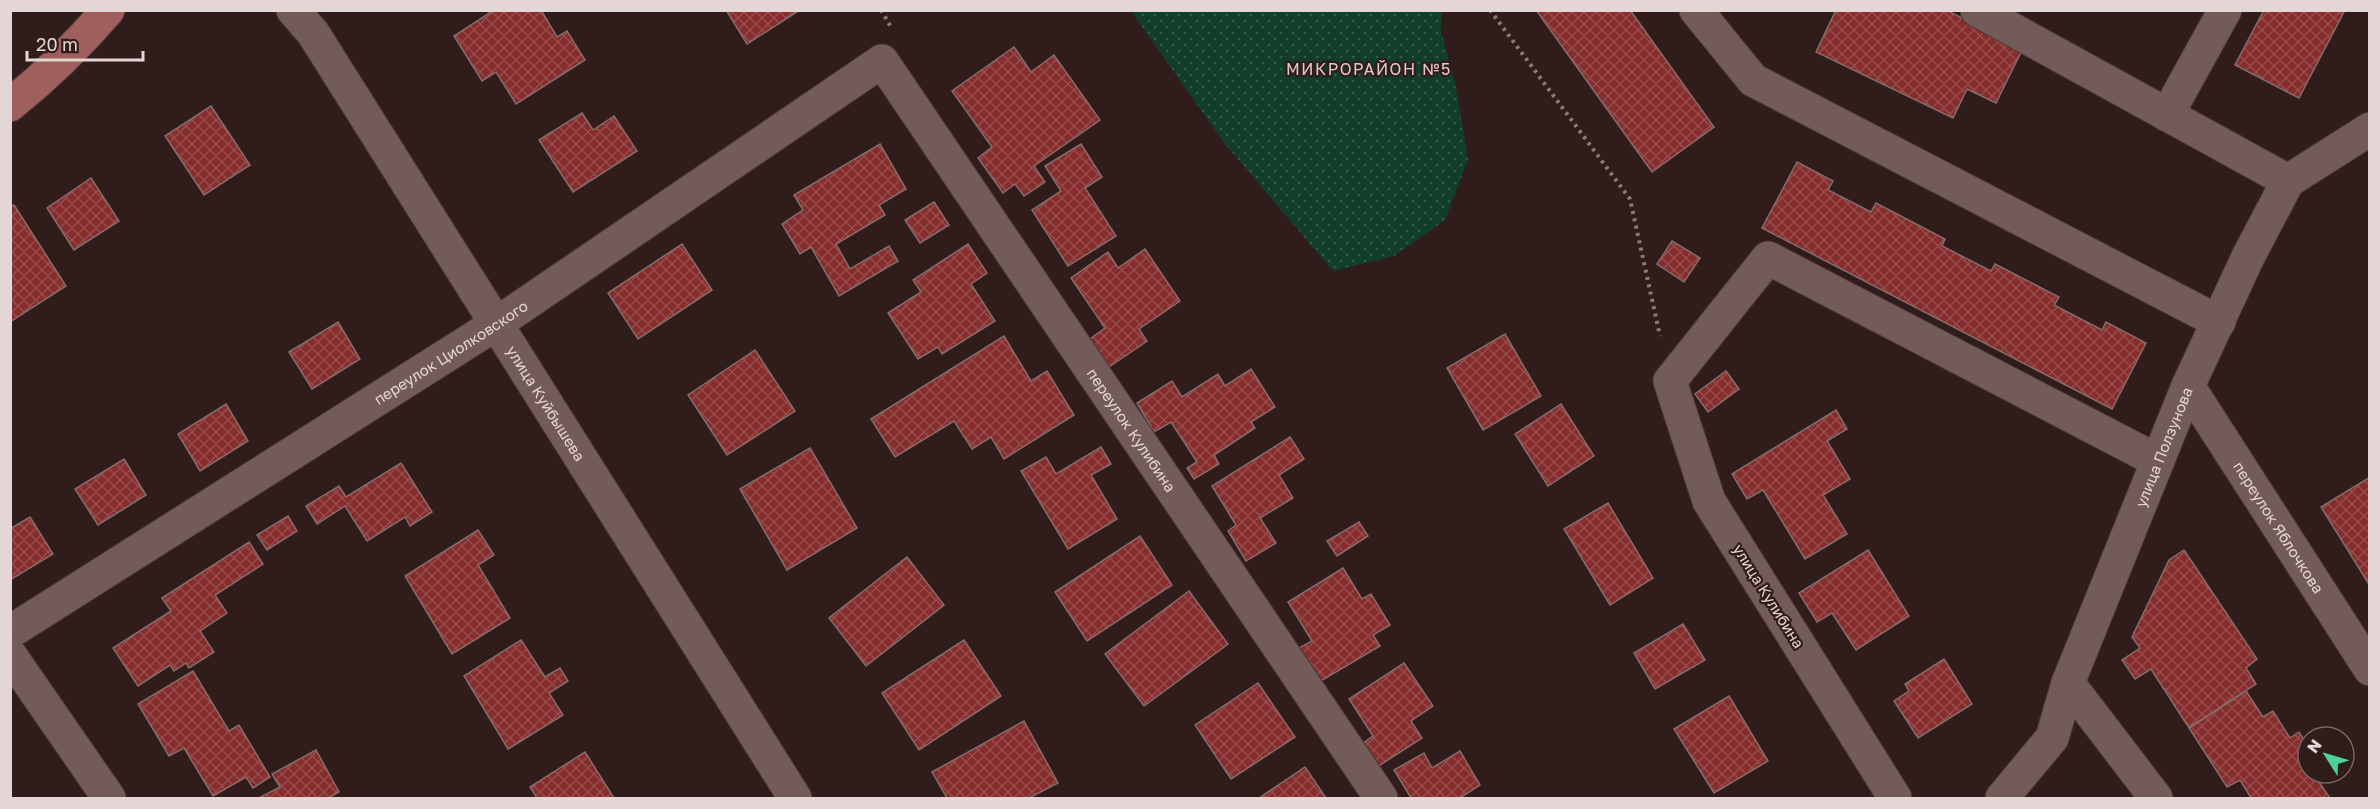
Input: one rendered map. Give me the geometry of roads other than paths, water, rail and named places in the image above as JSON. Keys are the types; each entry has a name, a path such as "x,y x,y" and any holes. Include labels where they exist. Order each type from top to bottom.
{"main road":[{"path":"10,105 55,66 108,10"}],"street":[{"name":"улица Куйбышева","path":"293,10 314,33 795,798"},
{"path":"1696,10 1753,80 2219,322"},
{"path":"1977,10 2288,181"},
{"path":"2167,115 2225,10"},
{"name":"переулок Циолковского","path":"10,632 496,324 882,61"},
{"name":"переулок Кулибина","path":"882,61 1381,798"},
{"name":"улица Ползунова","path":"2002,798 2052,738 2068,683 2188,386 2247,257 2288,181 2370,129"},
{"name":"улица Кулибина","path":"1895,798 1709,501 1670,381 1768,258 2158,461"},
{"name":"переулок Яблочкова","path":"2188,386 2370,669"},
{"path":"10,655 109,798"},
{"path":"2068,683 2156,798"}],"district":[{"name":"МИКРОРАЙОН №5","path":"1369,69"}]}
